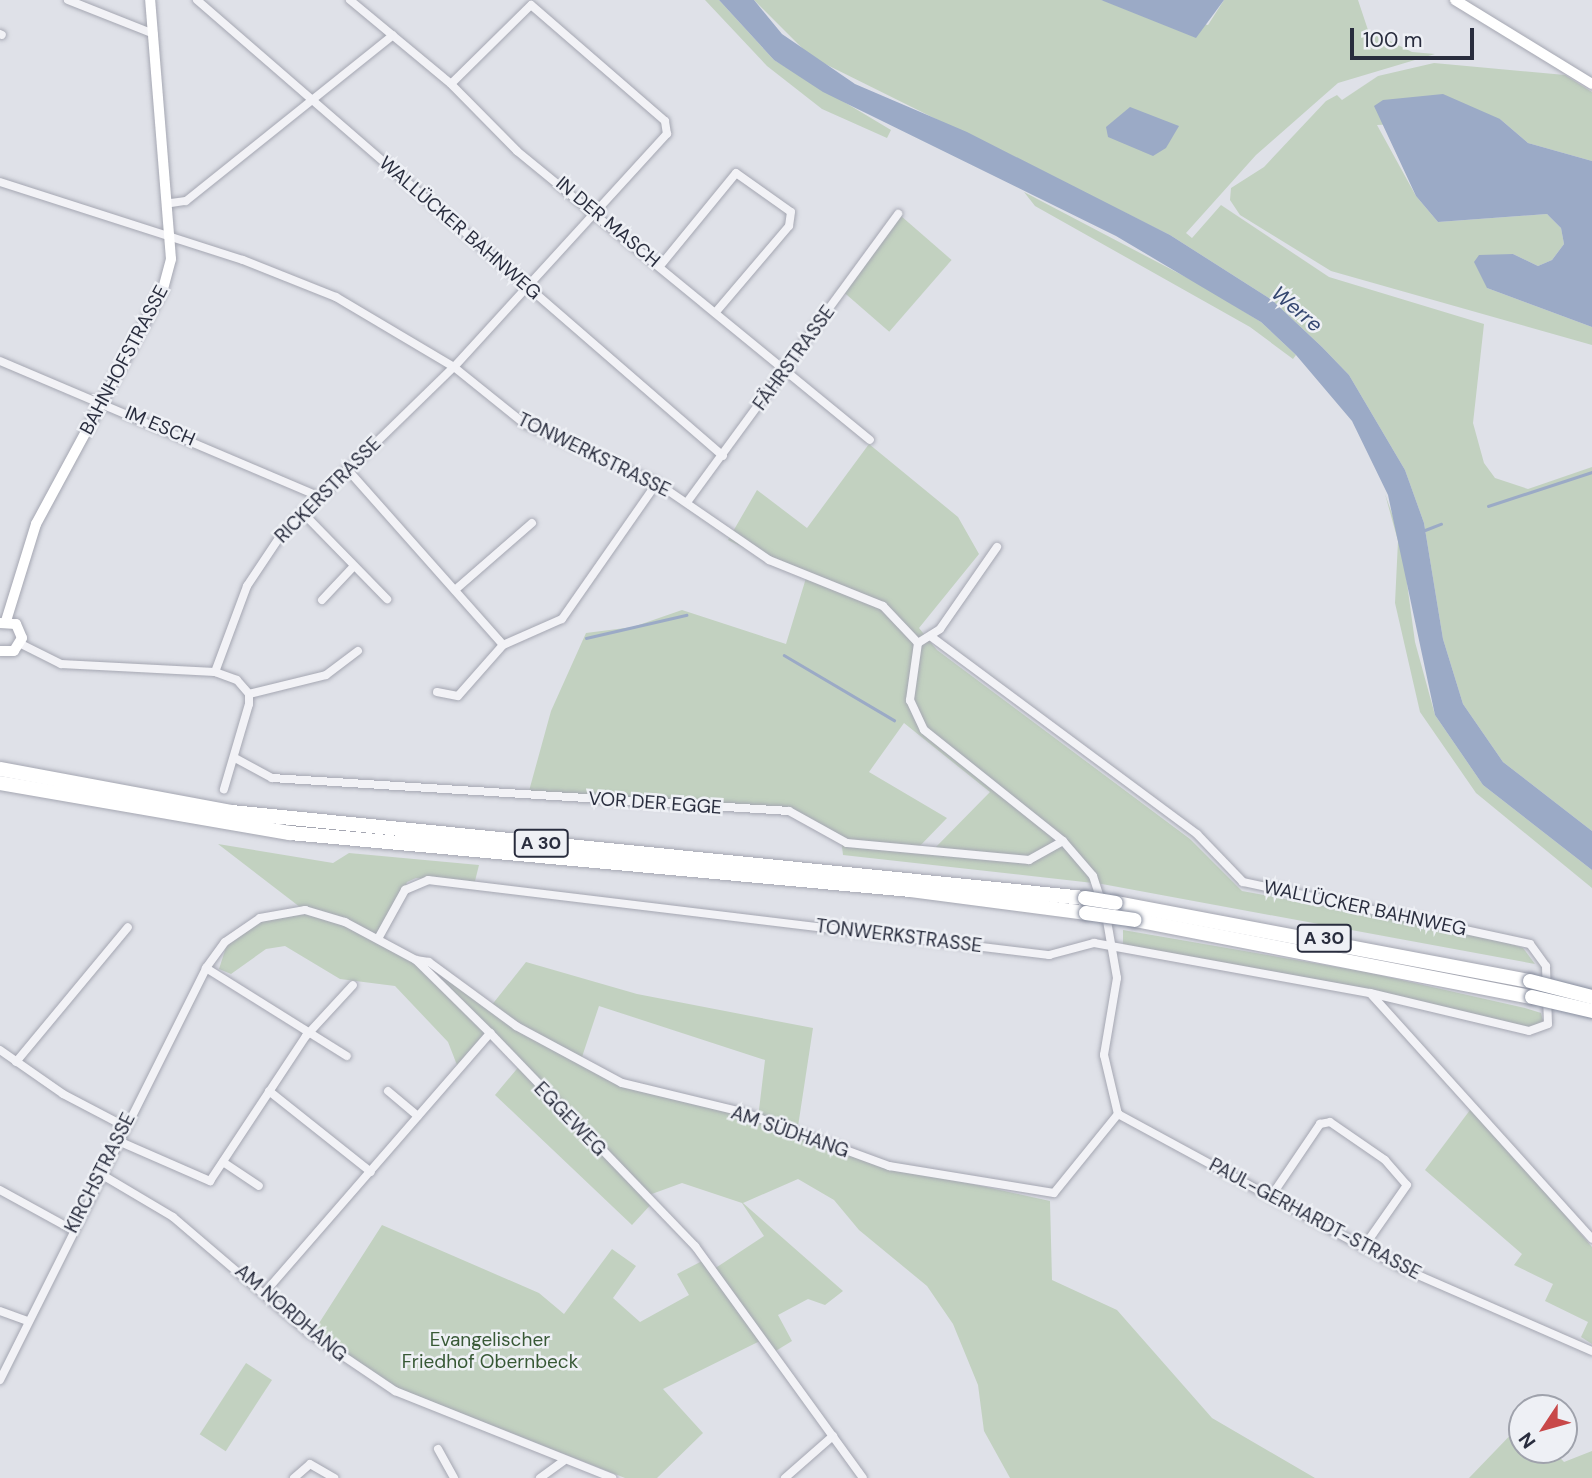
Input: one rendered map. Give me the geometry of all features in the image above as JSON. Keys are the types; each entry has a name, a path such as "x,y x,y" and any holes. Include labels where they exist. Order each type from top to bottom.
{"highway":[{"name":"A 30","path":"0,769 232,812 755,860 1086,906 1135,920 1592,1011"},
{"name":"A 30","path":"0,783 290,833 1086,906 1116,903 1530,981 1592,996"}],"street":[{"path":"68,0 153,34"},
{"name":"BAHNHOFSTRASSE","path":"3,622 36,524 163,289 173,242 150,0"},
{"name":"WALLÜCKER BAHNWEG","path":"197,0 723,456"},
{"name":"IN DER MASCH","path":"350,0 451,84 497,133 870,440"},
{"path":"1455,0 1592,84"},
{"name":"RICKERSTRASSE","path":"215,672 247,586 302,512 454,366 667,130 531,5 451,84"},
{"path":"170,203 186,201 393,35"},
{"path":"660,266 736,173 791,212 789,226 715,313"},
{"name":"TONWERKSTRASSE","path":"0,182 173,242 243,260 336,297 454,366 525,424 657,483 688,501 769,560 883,606 918,643"},
{"name":"FÄHRSTRASSE","path":"688,501 898,214"},
{"name":"IM ESCH","path":"0,361 102,401 318,496"},
{"path":"347,469 503,645"},
{"path":"436,692 458,696 503,645 562,619 657,483"},
{"path":"302,512 352,568 387,599"},
{"path":"455,590 532,523"},
{"path":"997,547 930,636 918,643 910,700 925,730 1063,841 1093,876 1114,946 1117,978 1104,1055 1118,1114"},
{"path":"322,600 352,568"},
{"path":"3,622 20,628 21,643"},
{"name":"WALLÜCKER BAHNWEG","path":"930,636 1197,834 1243,882 1530,944 1546,966 1551,1015 1544,1027 1529,1031 1370,993 1114,946"},
{"path":"0,651 21,643 75,666 215,672 230,675 249,694"},
{"path":"249,694 326,675 358,651"},
{"path":"224,789 235,758 249,694"},
{"name":"VOR DER EGGE","path":"235,758 272,778 789,811 847,843 1029,860 1063,841"},
{"name":"TONWERKSTRASSE","path":"379,937 405,890 428,880 1049,955 1094,943 1114,946"},
{"name":"EGGEWEG","path":"206,968 225,942 260,918 290,911 345,922 379,937 416,960 695,1246 863,1478"},
{"path":"16,1062 128,928"},
{"name":"AM SÜDHANG","path":"416,960 429,962 516,1026 622,1083 742,1112 889,1166 1054,1193 1118,1114"},
{"path":"206,968 347,1056"},
{"name":"KIRCHSTRASSE","path":"0,1380 99,1173 206,968"},
{"path":"117,1140 210,1181 269,1091 312,1033 353,985"},
{"path":"1370,993 1592,1240"},
{"path":"267,1291 490,1033"},
{"path":"0,1050 124,1126"},
{"path":"269,1091 371,1172"},
{"path":"388,1091 418,1116"},
{"name":"PAUL-GERHARDT-STRASSE","path":"1118,1114 1272,1195 1363,1248 1592,1351"},
{"path":"1272,1195 1320,1124 1330,1122 1384,1160 1408,1185 1363,1248"},
{"path":"223,1162 259,1186"},
{"name":"AM NORDHANG","path":"99,1173 173,1217 267,1291 309,1333 394,1391 563,1461 612,1478"},
{"path":"0,1190 71,1229"},
{"path":"0,1311 28,1321"},
{"path":"785,1478 833,1436"},
{"path":"439,1450 454,1478"},
{"path":"540,1478 563,1461"},
{"path":"294,1478 310,1464 334,1478"}],"green space":[{"path":"705,0 719,0 774,60 891,130 887,138 822,109 767,66"},
{"path":"754,0 1101,0 1208,25 1224,0 1358,0 1368,30 1412,52 1435,54 1338,83 1256,155 1186,233 1192,238 1221,205 1329,277 1484,324 1473,423 1484,463 1495,478 1528,489 1592,467 1592,831 1503,762 1463,704 1443,639 1424,523 1405,470 1349,375 1322,347 1272,300 1170,235 811,57"},
{"path":"1434,63 1565,75 1592,92 1592,161 1528,143 1500,119 1377,125 1416,196 1438,222 1547,214 1561,228 1564,244 1552,260 1538,266 1513,254 1487,288 1592,327 1592,345 1331,271 1240,215 1230,200 1231,188 1264,167 1326,101 1337,95 1342,100 1378,76"},
{"path":"1024,192 1201,285 1261,322 1296,355 1293,359 1250,327 1035,206"},
{"path":"901,216 952,260 889,332 839,288"},
{"path":"869,444 958,517 979,554 919,628 937,650 1190,839 1242,891 1493,938 1523,948 1535,964 1102,884 843,855 841,839 791,809 529,791 551,711 586,633 633,627 682,610 786,644 806,578 728,540 757,490 807,528","holes":["904,723 990,792 931,852 915,851 947,818 869,772"]},
{"path":"1385,494 1401,539 1415,642 1435,715 1483,785 1592,870 1592,888 1476,793 1420,712 1395,603 1398,541"},
{"name":"Evangelischer Friedhof Obernbeck","path":"218,844 333,863 349,853 479,865 474,885 416,878 407,882 380,939 427,962 516,1026 622,1084 758,1118 765,1060 599,1006 581,1060 491,1006 526,962 637,994 813,1028 797,1133 868,1161 1050,1201 1052,1280 1117,1310 1212,1418 1315,1478 1010,1478 984,1431 978,1385 953,1324 927,1286 859,1230 834,1200 798,1179 743,1203 843,1291 825,1305 808,1299 778,1315 792,1341 774,1352 764,1339 663,1389 703,1433 657,1478 625,1478 397,1388 314,1331 382,1225 539,1293 564,1314 612,1249 636,1266 613,1298 640,1322 689,1295 677,1274 706,1259 714,1269 764,1236 742,1203 682,1183 649,1195 654,1201 632,1225 495,1095 521,1064 488,1029 457,1065 448,1042 395,986 340,979 285,946 266,949 231,974 219,969 227,944 260,920 309,914"},
{"path":"1123,930 1366,972 1525,1008 1541,1013 1543,1021 1528,1029 1123,944"},
{"path":"1473,1106 1592,1247 1592,1344 1581,1337 1588,1322 1545,1301 1553,1284 1514,1265 1522,1254 1425,1170"},
{"path":"246,1363 272,1380 226,1451 200,1434"},
{"path":"1508,1438 1508,1464 1578,1464 1578,1456 1592,1451 1592,1478 1469,1478"}],"water":[{"path":"719,0 754,0 782,34 855,84 967,132 1170,235 1272,300 1322,347 1349,375 1405,470 1424,523 1443,639 1463,704 1503,762 1592,831 1592,870 1483,785 1435,715 1388,495 1352,421 1296,355 1261,322 1116,236 823,92 774,60"},
{"path":"1101,0 1224,0 1196,38"},
{"path":"1443,94 1500,119 1528,143 1592,161 1592,327 1487,288 1474,262 1479,255 1513,254 1538,266 1552,260 1564,244 1561,228 1547,214 1438,222 1416,196 1374,106 1383,100"},
{"path":"1130,107 1179,126 1166,148 1153,156 1108,137 1106,127"}],"waterway":[{"path":"1488,506 1592,472"},
{"path":"1425,530 1441,524"},
{"path":"586,638 686,615"},
{"path":"784,655 894,720"}],"water label":[{"name":"Werre","path":"1297,309"}]}
